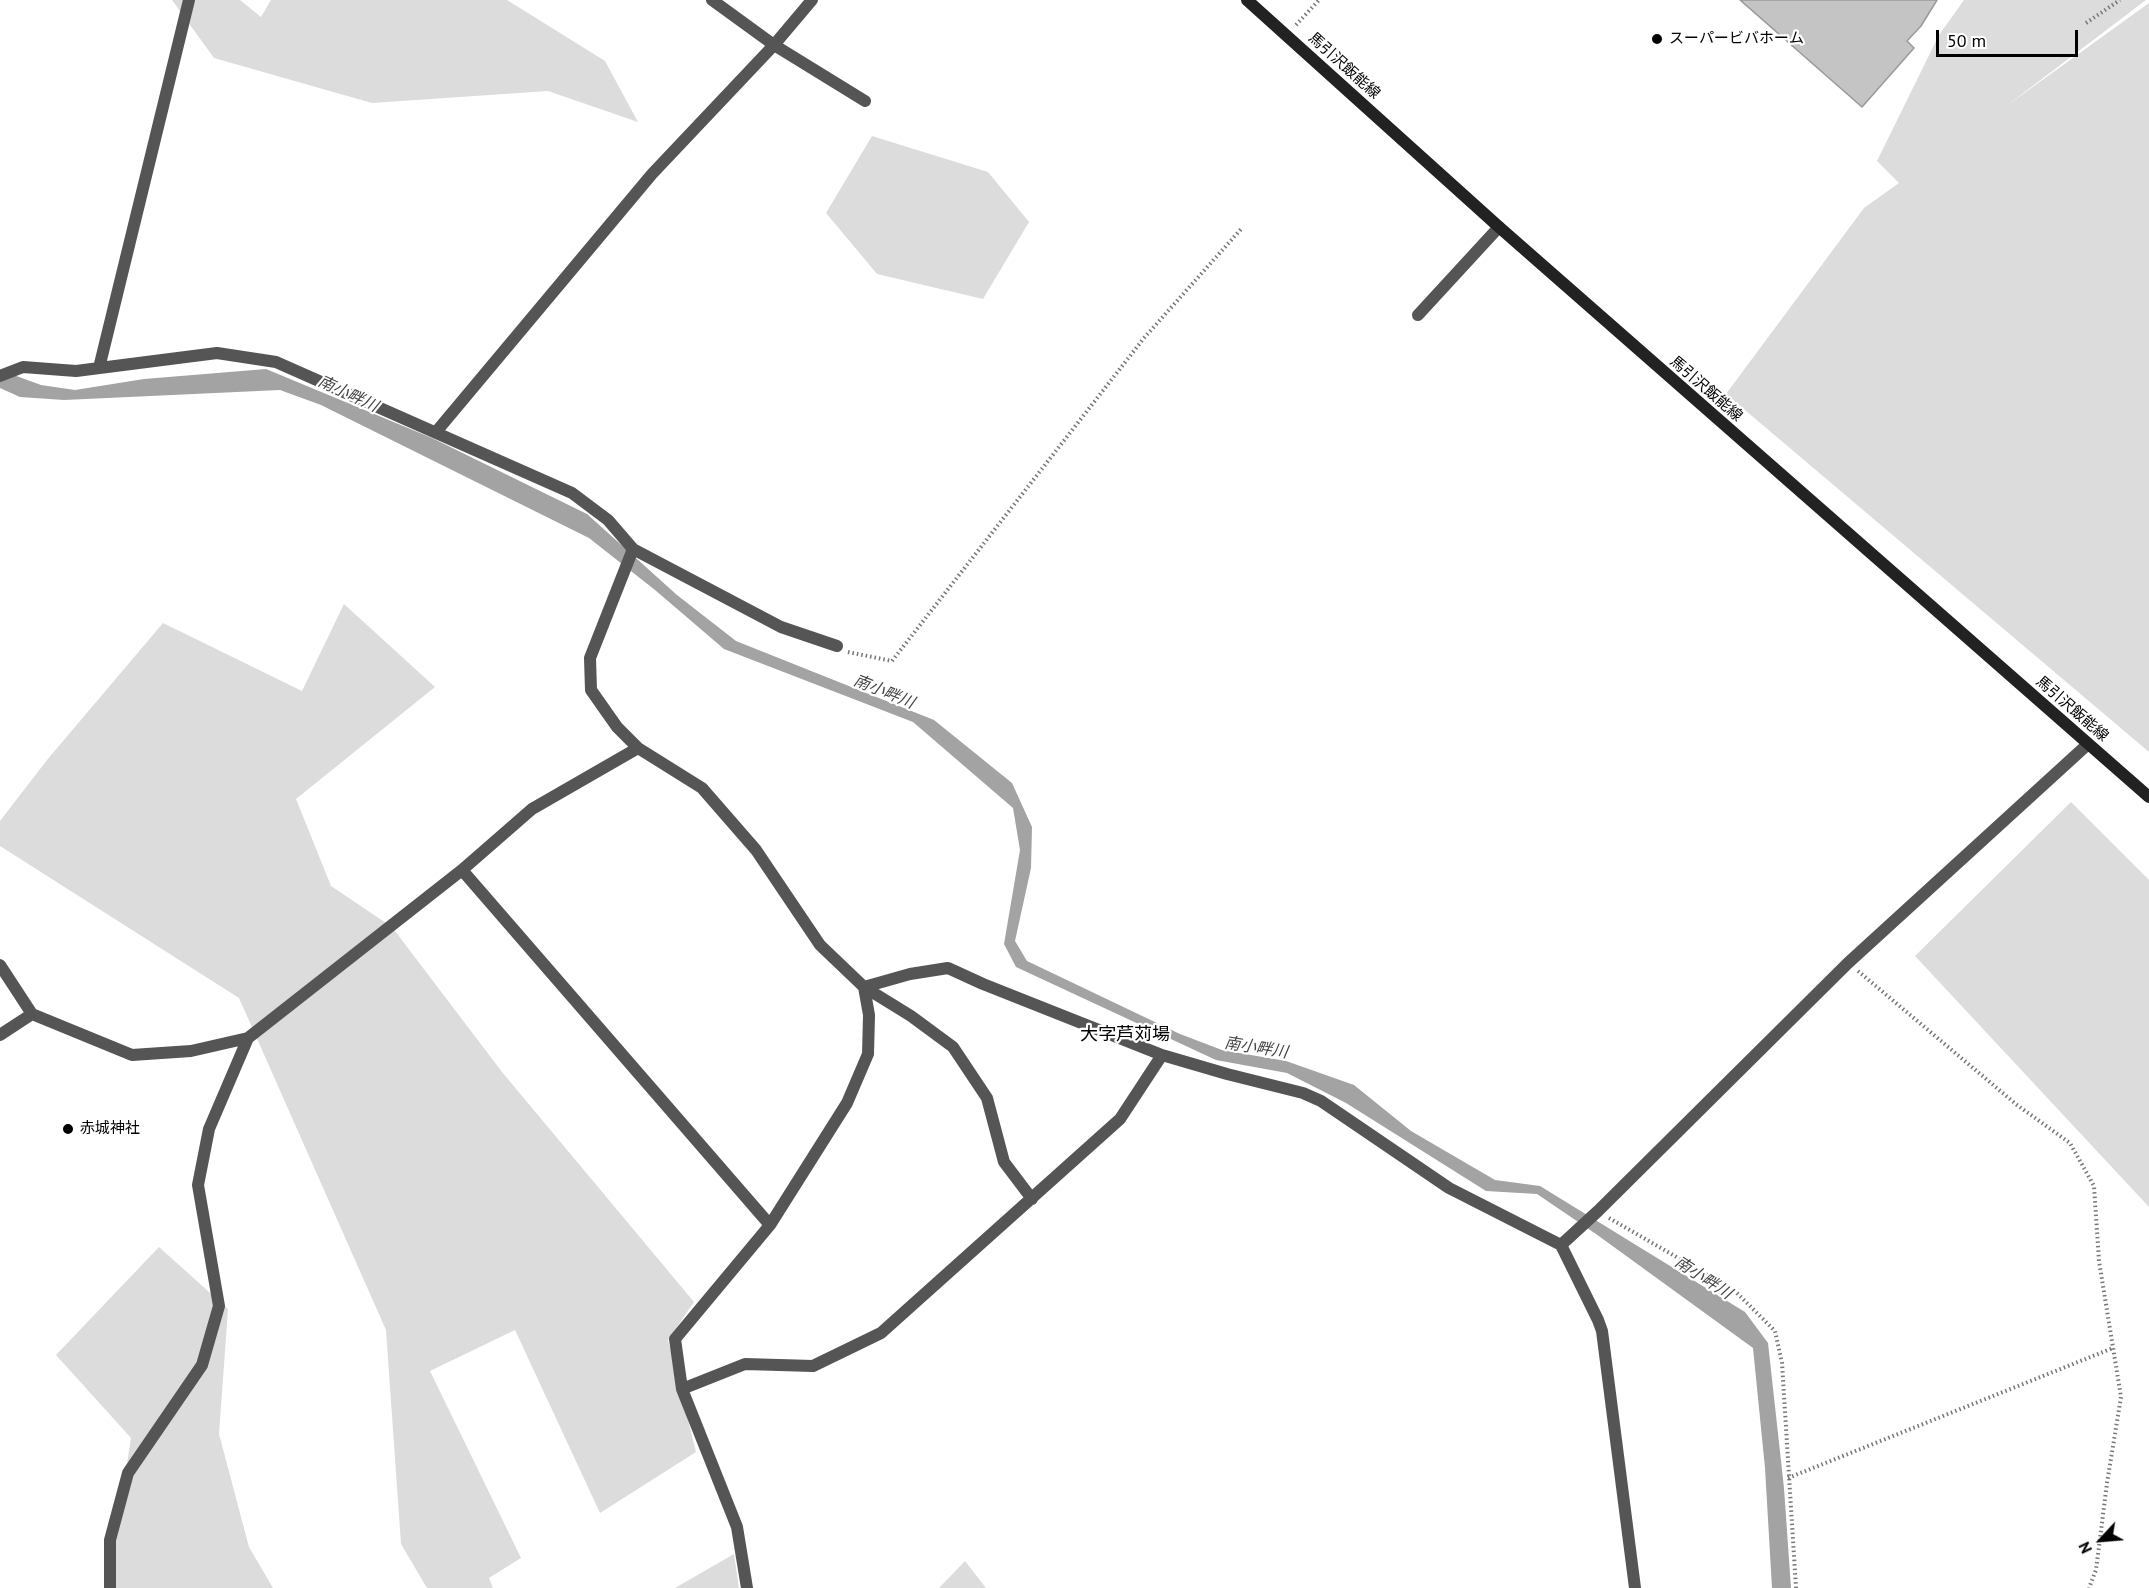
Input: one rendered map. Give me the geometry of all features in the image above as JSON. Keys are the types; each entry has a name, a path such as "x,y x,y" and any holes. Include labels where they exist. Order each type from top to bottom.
{"main road":[{"name":"馬引沢飯能線","path":"1247,0 1499,228 2149,797"}],"street":[{"path":"99,368 189,0"},
{"path":"712,0 774,45 865,101"},
{"path":"436,432 652,174 774,45 812,0"},
{"path":"1418,315 1499,228"},
{"path":"0,376 22,367 76,371 217,353 276,362 572,493 608,520 633,549 781,627 837,646"},
{"path":"633,549 590,658 591,690 617,727 638,748 702,788 756,850 820,945 864,987 911,1016 952,1047 987,1098 1004,1162 1032,1199"},
{"path":"1561,1245 1848,963 2088,744"},
{"path":"0,965 32,1014 132,1054 191,1051 248,1038 462,870 532,809 638,748"},
{"path":"462,870 770,1226"},
{"path":"864,987 909,974 948,968 982,984 1162,1055 1303,1093 1321,1101 1449,1188 1561,1245 1602,1331 1635,1588"},
{"path":"747,1588 737,1527 682,1389 675,1339 770,1226 847,1103 868,1054 869,1015 864,987"},
{"path":"0,1035 32,1014"},
{"path":"110,1588 110,1540 128,1473 202,1365 219,1305 198,1185 208,1129 248,1038"},
{"path":"682,1389 745,1364 813,1366 881,1333 1120,1119 1162,1055"}],"path":[{"path":"1287,34 1319,0"},
{"path":"2086,23 2120,0"},
{"path":"837,646 852,653 892,661 1144,338 1242,228"},
{"path":"1848,963 2018,1106 2070,1143 2094,1186 2099,1261 2121,1397 2096,1570 2089,1588"},
{"path":"1596,1213 1735,1291 1774,1331 1782,1363 1796,1588"},
{"path":"1788,1478 2113,1348"}],"shaded area":[{"path":"172,0 240,0 261,17 271,0 507,0 605,61 638,122 548,91 372,103 214,58"},
{"path":"1964,0 2146,0 2005,107 2149,3 2149,752 1726,394 1864,208 1899,183 1877,161 1939,35"},
{"path":"872,136 988,172 1029,222 983,299 877,274 826,213"},
{"path":"266,369 432,438 587,514 677,595 736,641 934,720 1012,783 1032,827 1031,868 1015,941 1027,961 1180,1034 1222,1050 1286,1061 1354,1085 1411,1131 1495,1180 1540,1186 1745,1312 1768,1343 1784,1488 1791,1588 1772,1588 1765,1468 1753,1348 1537,1194 1486,1191 1346,1103 1287,1073 1216,1060 1016,967 1004,944 1020,850 1013,808 913,722 724,649 589,538 321,405 280,390 64,400 20,397 0,388 0,370 41,385 75,390 144,379"},
{"path":"344,604 435,687 296,799 331,886 392,927 502,1072 694,1302 668,1340 696,1452 600,1513 515,1330 430,1371 521,1558 489,1578 493,1588 427,1588 401,1544 386,1330 239,998 0,846 0,821 47,760 163,623 302,691"},
{"path":"2071,802 2149,880 2149,1207 1915,956"},
{"path":"159,1247 228,1309 219,1434 249,1547 273,1588 105,1588 131,1438 56,1355"},
{"path":"734,1554 739,1588 675,1588"},
{"path":"965,1561 986,1588 939,1588"}],"building":[{"path":"1740,0 1937,0 1921,26 1907,41 1914,48 1862,107"}],"place":[{"name":"スーパービバホーム","path":"1657,39"},
{"name":"赤城神社","path":"68,1129"}],"district":[{"name":"大字芦苅場","path":"1125,1035"}],"water label":[{"name":"南小畔川","path":"348,394"},
{"name":"南小畔川","path":"884,692"},
{"name":"南小畔川","path":"1256,1048"},
{"name":"南小畔川","path":"1703,1278"}]}
